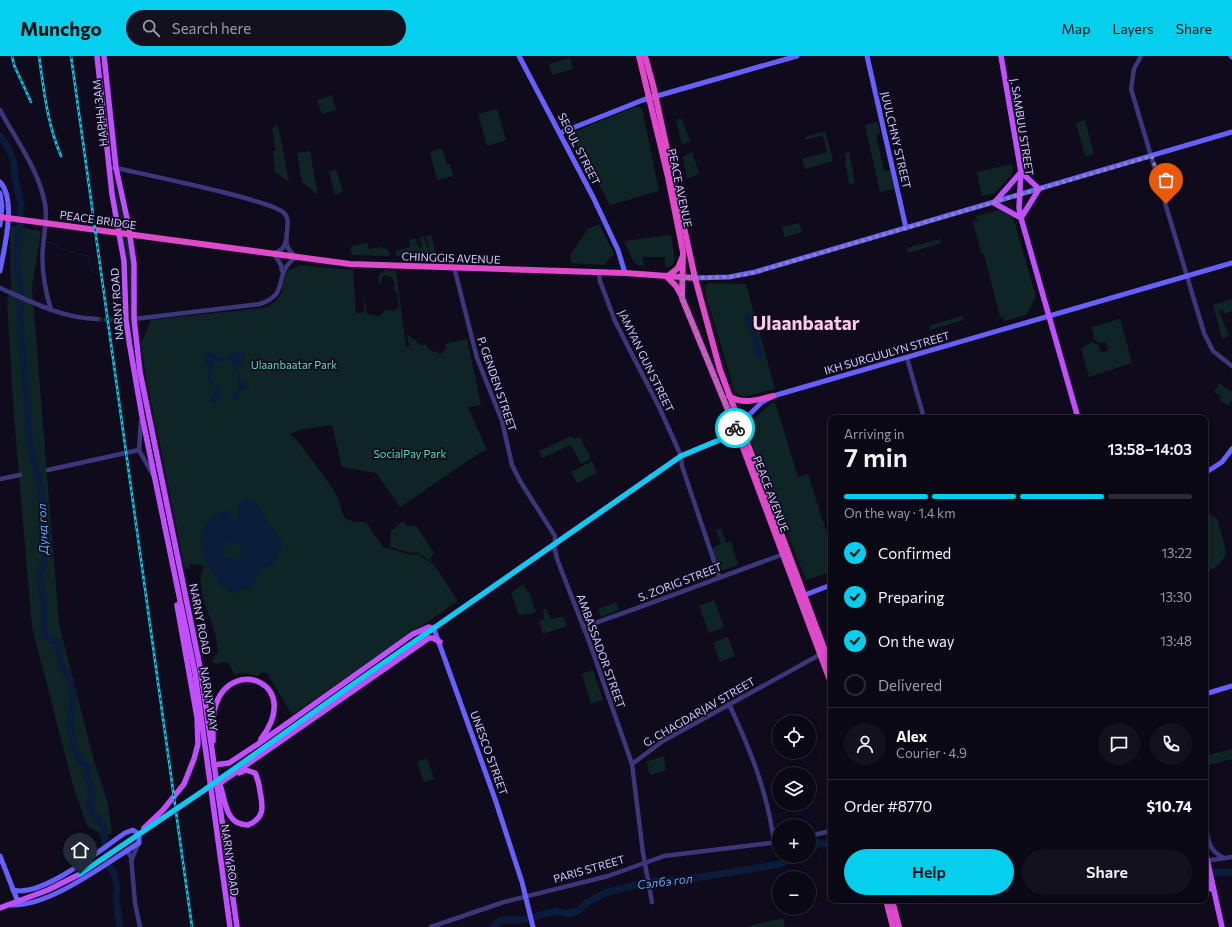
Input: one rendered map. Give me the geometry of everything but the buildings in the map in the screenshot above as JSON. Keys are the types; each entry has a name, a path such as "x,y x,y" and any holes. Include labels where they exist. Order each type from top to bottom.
{"highway":[{"name":"PEACE AVENUE","path":"639,56 653,97 695,278 738,426 784,554 828,660"},
{"name":"PEACE AVENUE","path":"645,56 683,252 682,298 738,426 802,596 828,674"},
{"name":"PEACE BRIDGE","path":"0,217 274,254"},
{"path":"682,298 676,286 666,276 678,268 683,252"},
{"name":"CHINGGIS AVENUE","path":"274,254 350,264 625,273 695,278"},
{"path":"729,396 744,402 773,396"},
{"path":"887,903 893,927"},
{"path":"893,903 899,927"}],"main road":[{"name":"NARNY ROAD","path":"97,56 109,168 124,261 126,320 142,416 169,549"},
{"name":"НАРНЫ ЗАМ","path":"104,56 116,168"},
{"name":"SEOUL STREET","path":"519,56 560,133 615,243 625,273"},
{"path":"560,133 653,97 797,56"},
{"name":"JUULCHNY STREET","path":"867,56 906,228"},
{"name":"J. SAMBUU STREET","path":"1001,56 1022,172 1020,195 1021,218 1077,415"},
{"path":"695,278 729,277 749,274 1232,132"},
{"name":"NARNY ROAD","path":"116,168 132,246 136,342 160,471 194,638 214,764"},
{"path":"994,203 1022,172 1039,189"},
{"path":"0,182 6,192 9,207 0,271"},
{"path":"994,203 1021,218 1039,189"},
{"path":"0,193 2,206 0,225"},
{"name":"IKH SURGUULYN STREET","path":"738,426 762,402 773,396 1232,263"},
{"path":"0,908 48,890 80,874 203,791 355,683 681,456 724,438 738,426"},
{"path":"1208,471 1222,462 1232,449"},
{"path":"151,459 155,461 158,458"},
{"path":"153,471 156,468 160,471"},
{"path":"131,840 176,795 190,773 198,744 197,717 174,587 169,549"},
{"name":"NARNY WAY","path":"169,549 195,673 212,795"},
{"path":"802,596 828,586"},
{"path":"214,764 229,763 413,634 429,627 434,628"},
{"name":"UNESCO STREET","path":"434,628 495,799 523,886 533,927"},
{"path":"218,785 429,638 434,638 440,642"},
{"path":"225,775 265,733 273,719 274,699 268,688 252,680 237,680 225,688 220,695 214,714 214,764 218,785 217,813 233,902 230,906 226,904"},
{"path":"1208,693 1232,686"},
{"path":"268,737 269,744 274,745"},
{"path":"258,744 265,746 264,752"},
{"path":"203,791 246,770 254,773 258,778 263,811 254,822 248,825 237,824 231,819 218,785"},
{"name":"NARNY ROAD","path":"212,795 217,813 226,904 230,927"},
{"path":"11,905 20,905 46,896 94,872 139,843 139,834 133,830 115,839 68,872 46,883 24,892 13,890"},
{"path":"0,856 1,862 18,902"},
{"path":"1208,864 1222,927"},
{"path":"1208,882 1216,900"},
{"name":"NARNY ROAD","path":"233,902 237,927"},
{"path":"227,911 230,909 234,910"}],"street":[{"path":"1141,56 1134,69 1131,89 1201,322 1211,347 1220,358 1232,366"},
{"path":"0,110 42,190 47,220 43,246 43,270 52,310"},
{"path":"109,168 116,168 253,200 285,213 287,219 287,246 296,257 285,266 282,271"},
{"path":"134,319 260,304 270,301 278,292 282,271 281,265 274,254 283,248 286,239"},
{"name":"P. GENDEN STREET","path":"454,268 477,358 502,421 512,465 520,481 556,536 555,543"},
{"name":"JAMYAN GUN STREET","path":"599,272 600,281 615,321 660,408 681,456 682,466 719,576"},
{"path":"0,288 52,310 80,318 97,319"},
{"path":"115,320 126,320"},
{"path":"907,358 923,415"},
{"path":"142,416 139,450 154,479"},
{"path":"48,470 139,450"},
{"path":"0,479 20,475"},
{"name":"AMBASSADOR STREET","path":"555,543 557,559 632,764"},
{"name":"S. ZORIG STREET","path":"583,627 644,606 719,576 784,554"},
{"name":"G. CHAGDARJAV STREET","path":"632,764 663,741 821,654"},
{"path":"729,704 749,746 772,822"},
{"path":"632,764 652,902"},
{"path":"816,834 828,832"},
{"path":"1208,838 1210,847 1214,853 1224,858"},
{"path":"139,843 133,854 132,862 135,903 140,927"},
{"name":"PARIS STREET","path":"431,927 504,902 608,876 664,856 772,843"},
{"path":"126,851 132,862"},
{"path":"1208,861 1232,857"}],"green space":[{"path":"570,58 573,69 552,75 549,64"},
{"path":"332,95 336,110 322,114 317,100"},
{"path":"635,107 642,108 659,191 610,205 593,173 589,173 571,133"},
{"path":"497,109 506,140 487,146 478,114"},
{"path":"681,118 690,141 682,145 676,120"},
{"path":"1085,120 1094,154 1085,156 1076,123"},
{"path":"878,122 880,133 876,135 884,171 890,170 894,189 880,192 865,125"},
{"path":"278,125 289,182 275,172 273,151 276,150 272,128"},
{"path":"825,131 833,161 805,169 802,159 827,152 823,135 806,140 805,137"},
{"path":"442,148 447,164 450,164 453,176 437,180 430,152"},
{"path":"310,151 318,195 302,182 297,153"},
{"path":"692,152 699,173 687,179 683,157"},
{"path":"849,152 855,182 849,185 845,153"},
{"path":"1012,164 1013,173 995,193 982,196 977,172"},
{"path":"336,169 343,192 335,195 329,172"},
{"path":"114,179 126,227 132,267 131,310 127,261 117,206"},
{"path":"999,210 1013,217 1036,297 1026,315 1004,321 1003,317 1000,317 984,254 981,252 973,222 977,221 976,216"},
{"path":"799,223 802,232 785,237 782,227"},
{"path":"599,224 614,254 604,265 571,263 571,254 585,233 588,229"},
{"path":"10,226 41,231 32,288 59,624 94,761 108,804 112,833 101,838 100,833 88,827 74,789 32,627 14,416 7,302 11,287"},
{"path":"431,235 437,257 396,256 396,251 410,247 409,240 415,238 419,248 422,247 420,237 424,236 428,248 426,236"},
{"path":"671,235 675,259 672,265 667,267 665,267 665,257 642,257 645,266 637,265 624,241"},
{"path":"940,239 941,243 908,253 907,248"},
{"path":"367,242 369,249 381,247 388,250 390,256 352,255 350,247"},
{"path":"300,265 353,270 356,313 364,312 364,294 367,314 380,316 385,310 394,311 399,307 397,292 393,289 395,285 392,277 385,275 382,277 381,284 379,283 379,274 384,271 396,271 406,347 411,345 408,342 407,334 422,346 425,343 428,349 441,354 446,348 445,344 467,339 481,405 468,407 487,450 481,452 400,507 376,473 342,467 332,425 303,429 290,434 330,485 338,498 342,512 346,519 354,522 366,522 383,547 412,555 418,554 435,566 458,601 292,715 267,673 263,672 257,676 245,673 235,675 228,663 222,662 217,664 213,662 213,657 218,653 215,633 202,595 201,573 204,567 201,565 189,564 189,569 185,569 141,344 151,320 264,308 271,305 276,301 281,293 287,271"},
{"path":"709,283 746,284 775,389 744,397 735,393 705,292 705,286"},
{"path":"1232,299 1232,311 1225,314 1223,310 1219,311 1229,336 1222,339 1213,305"},
{"path":"963,316 964,320 930,330 929,327 931,325"},
{"path":"1120,319 1132,363 1089,377 1081,349 1092,342 1098,345 1101,352 1107,351 1108,347 1106,342 1099,343 1094,340 1092,327"},
{"path":"1219,383 1232,392 1232,399 1229,406 1219,400 1221,396 1214,392"},
{"path":"775,402 798,477 808,474 828,537 828,573 806,580 747,431 750,422"},
{"path":"571,436 574,439 580,437 591,459 581,464 571,445 542,458 539,451"},
{"path":"592,461 597,473 577,483 571,472"},
{"path":"1208,513 1217,518 1226,552 1221,562 1208,571 1208,543"},
{"path":"403,521 407,526 416,526 434,553 430,559 433,563 417,552 412,553 390,547 391,531"},
{"path":"721,528 726,543 731,541 738,565 720,571 712,548 721,544 716,530"},
{"path":"523,584 530,594 536,613 519,615 511,593"},
{"path":"714,600 724,627 709,633 699,606"},
{"path":"616,602 619,610 601,617 598,609"},
{"path":"543,609 546,609 551,619 563,617 567,626 543,634 539,621 544,619"},
{"path":"728,637 735,656 720,662 713,643"},
{"path":"593,670 603,700 591,704 582,674"},
{"path":"1232,749 1232,759 1208,765 1208,755"},
{"path":"664,756 666,770 650,775 646,762"},
{"path":"427,758 434,779 424,782 417,762"},
{"path":"783,918 785,927 746,927"}],"water":[{"path":"746,313 751,316 763,355 760,360 755,357 752,337 744,318"},
{"path":"240,351 245,353 244,360 246,360 238,366 238,372 240,377 249,384 249,388 240,391 238,402 232,400 231,396 237,391 239,386 237,374 234,365 230,360 221,361 212,368 211,377 221,396 216,403 210,403 210,399 216,391 214,387 207,383 209,372 204,359 205,354 209,352 222,358"},
{"path":"249,499 257,503 270,527 272,526 281,541 282,548 270,566 261,569 257,573 256,581 247,590 246,588 237,592 238,594 229,591 220,584 212,573 202,548 201,536 205,524 221,512 228,511 237,521 239,520 237,510 240,504","holes":["228,540 229,543 242,544 241,553 237,556 240,559 238,561 235,557 229,557 227,560 223,555 225,545"]}],"waterway":[{"name":"Дунд гол","path":"0,136 8,147 14,163 15,179 21,205 16,262 21,289 20,318 30,445 41,489 46,543 43,566 39,573 44,605 44,632 50,640 58,641 58,652 63,669 71,680 73,702 70,726 75,749 81,764 86,766 87,777 92,790 89,806 94,816 103,824 107,862 114,874 117,886 116,898 120,927"},
{"name":"Дунд гол","path":"21,212 22,218"},
{"path":"23,223 28,236 41,241"},
{"path":"46,242 54,243 60,249 88,256 92,271 97,273"},
{"name":"Сэлбэ гол","path":"816,846 821,843 828,844"},
{"name":"Сэлбэ гол","path":"493,927 501,920 521,920 557,911 567,914 578,911 586,903 605,893 639,884 655,881 682,880 782,863"},
{"name":"Сэлбэ гол","path":"1208,873 1232,872"}],"tunnel":[{"path":"97,319 115,320"}],"railway":[{"path":"12,56 14,65 31,102"},
{"path":"39,56 49,119 61,156"},
{"path":"71,56 192,927"}],"way so far":[{"path":"735,428 682,298 683,278 729,277 749,274 1152,156 1166,204"}],"district":[{"name":"Ulaanbaatar","path":"806,323"}],"route":[{"path":"80,874 203,791 355,683 681,456 724,438 735,428"}],"park label":[{"name":"Ulaanbaatar Park","path":"294,365"},
{"name":"SocialPay Park","path":"410,454"}]}
